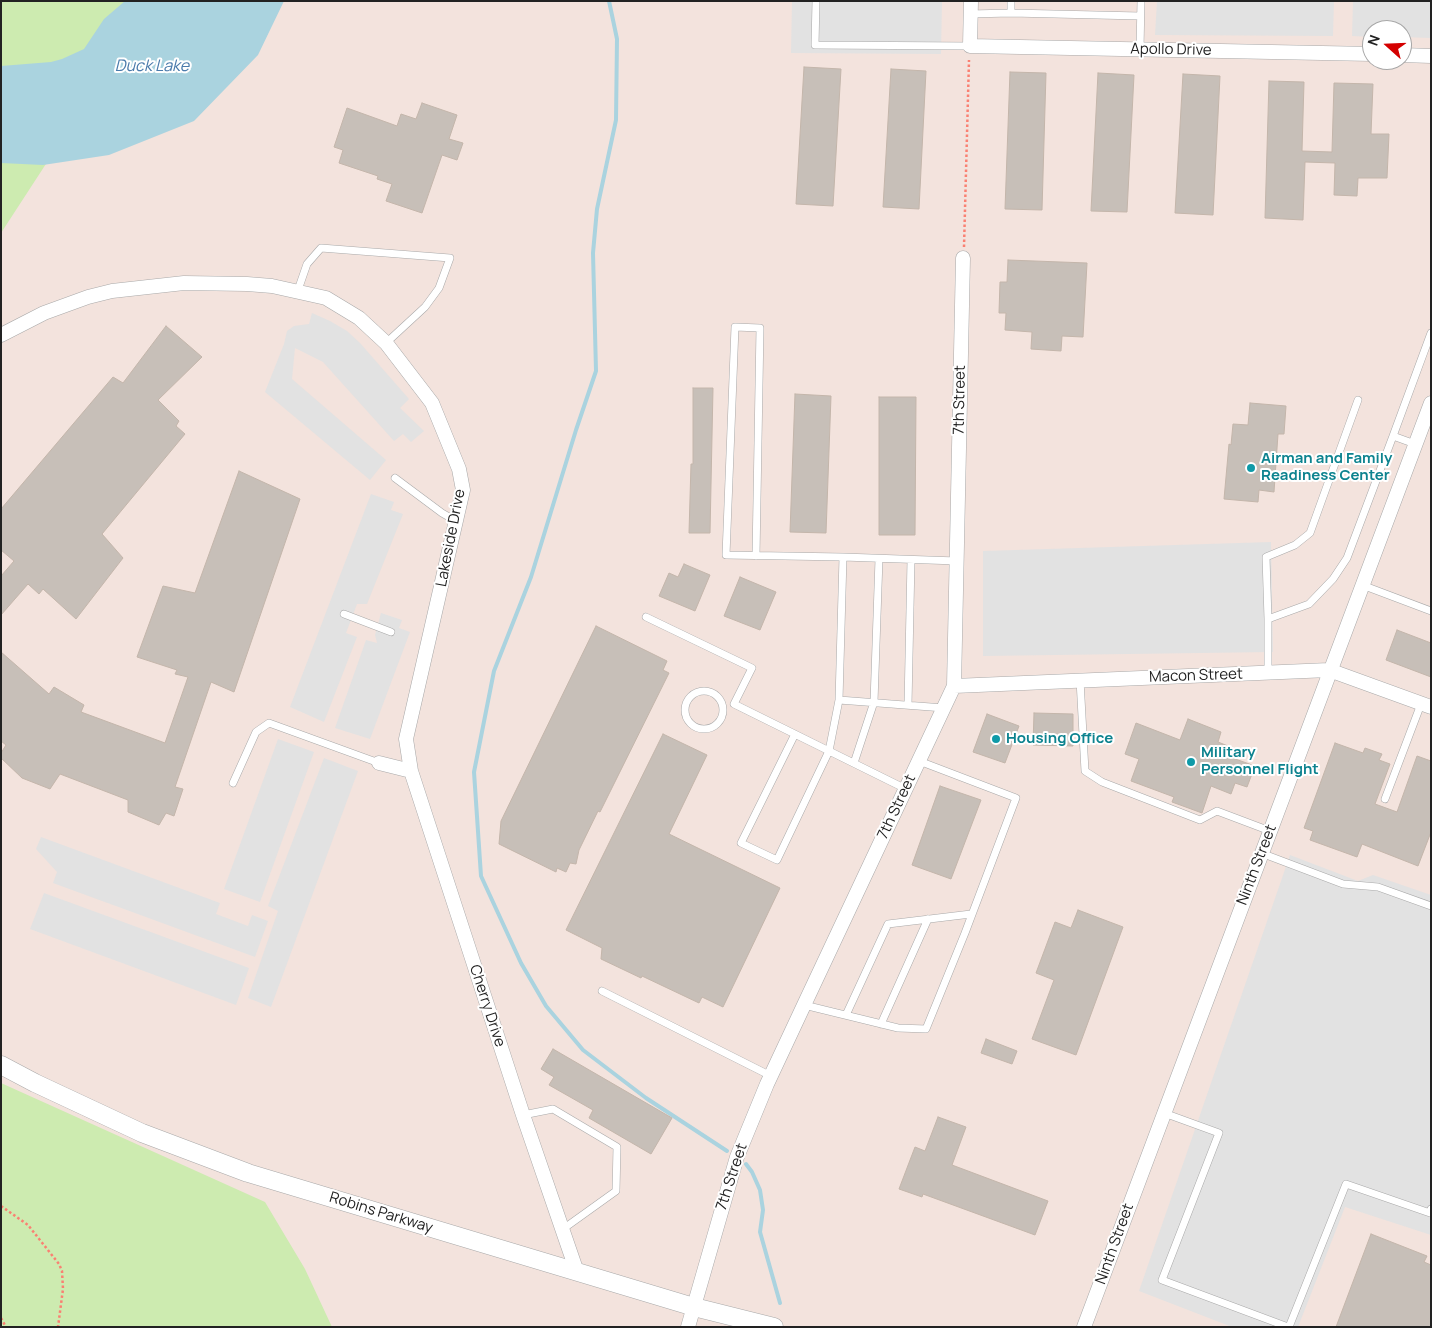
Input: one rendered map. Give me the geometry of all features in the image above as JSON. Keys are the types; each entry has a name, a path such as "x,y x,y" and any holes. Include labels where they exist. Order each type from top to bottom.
{"street":[{"path":"970,7 970,46"},
{"name":"Apollo Drive","path":"970,46 1362,54"},
{"path":"1412,55 1431,56"},
{"name":"7th Street","path":"688,1327 737,1157 771,1076 954,686 964,258"},
{"name":"Lakeside Drive","path":"1,335 44,313 88,297 112,291 184,283 247,284 298,290 326,298 359,318 386,343 432,403 459,470 463,490 406,739 412,771"},
{"name":"Ninth Street","path":"1084,1327 1329,670 1431,403"},
{"name":"Macon Street","path":"954,686 1329,670 1426,705"},
{"path":"380,763 412,771"},
{"name":"Cherry Drive","path":"412,771 523,1115 577,1272"},
{"name":"Robins Parkway","path":"1,1065 142,1134 248,1174 577,1272 774,1327"}],"lane":[{"path":"816,1 815,44 970,46"},
{"path":"1011,1 1011,13"},
{"path":"1140,49 1141,1"},
{"path":"970,7 1011,13 1140,16"},
{"path":"298,290 307,264 321,248 450,258 439,288 425,306 386,343"},
{"path":"756,556 760,328 735,327 726,555 756,556 957,561"},
{"path":"1268,619 1309,604 1338,572 1347,558 1431,333"},
{"path":"1268,673 1266,556 1295,545 1310,533 1358,400"},
{"path":"1393,436 1415,444"},
{"path":"394,478 456,521"},
{"path":"795,734 741,843 777,860 829,751 840,700 843,558"},
{"path":"854,763 874,702 879,559"},
{"path":"908,705 911,560"},
{"path":"1362,585 1431,611"},
{"path":"344,614 391,632"},
{"path":"646,617 752,668 734,704"},
{"path":"1080,680 1085,771 1102,782 1200,820 1217,812 1270,831"},
{"path":"706,690 717,695 723,706 721,719 712,728 699,729 688,722 686,703 689,698 699,691 706,690"},
{"path":"840,700 944,708"},
{"path":"723,706 734,704 906,789"},
{"path":"1385,799 1426,705"},
{"path":"233,783 256,732 269,723 380,763"},
{"path":"804,1005 898,1028 926,1029 1016,798 919,761"},
{"path":"1261,853 1343,884 1378,887 1431,906"},
{"path":"846,1015 888,924 971,914"},
{"path":"881,1024 928,919"},
{"path":"602,991 771,1076"},
{"path":"523,1115 553,1109 617,1147 616,1191 563,1229"},
{"path":"1164,1114 1218,1133 1162,1280 1289,1327 1346,1184 1430,1213 1431,1210"}],"path":[{"path":"964,258 970,46"},
{"path":"1,1206 28,1225 60,1264 63,1289 58,1327"},
{"path":"1,1318 6,1327"}],"shaded area":[{"path":"1,1 1431,1 1431,1327 1,1327"},
{"path":"792,1 942,1 941,54 791,53"},
{"path":"1157,1 1334,1 1333,36 1155,35"},
{"path":"1353,1 1431,1 1431,38 1412,37 1412,20 1362,20 1362,36 1352,36"},
{"path":"312,313 347,331 360,343 409,399 400,408 424,431 411,442 403,434 394,441 323,362 295,348 292,379 386,460 370,480 265,392 284,344 287,331 294,326 309,324"},
{"path":"371,494 394,502 391,510 403,514 367,604 357,604 346,633 357,637 324,722 290,707"},
{"path":"1271,542 1273,652 983,656 983,551"},
{"path":"381,613 402,620 399,628 410,632 370,739 335,728 366,640 377,643 375,635"},
{"path":"278,739 314,752 260,902 224,889"},
{"path":"324,758 358,771 271,1007 248,998 278,911 268,906"},
{"path":"41,837 220,903 216,914 248,926 252,915 268,921 255,957 53,883 57,872 36,849"},
{"path":"1290,855 1358,881 1373,875 1431,895 1431,1235 1345,1207 1298,1327 1232,1327 1139,1291"},
{"path":"44,893 249,968 236,1005 30,929"}],"green space":[{"path":"1,1 152,1 1,233"},
{"path":"1,1083 265,1202 305,1269 332,1327 1,1327"}],"water":[{"name":"Duck Lake","path":"125,1 284,1 258,55 194,121 109,155 43,165 1,163 1,66 51,62 84,49 104,19"}],"building":[{"path":"804,67 841,69 833,206 796,204"},
{"path":"891,69 926,71 919,209 883,207"},
{"path":"1010,72 1046,73 1042,210 1005,209"},
{"path":"1098,73 1134,75 1127,212 1091,211"},
{"path":"1183,74 1220,76 1213,215 1175,213"},
{"path":"1269,81 1304,82 1302,151 1332,152 1334,83 1373,84 1371,134 1389,134 1387,178 1358,178 1357,196 1334,195 1335,163 1305,162 1303,220 1265,218"},
{"path":"422,103 457,115 449,139 463,143 457,160 442,155 422,213 386,201 392,184 377,179 378,176 339,163 343,150 334,147 347,108 397,126 401,114 416,119"},
{"path":"1008,260 1087,263 1083,337 1062,336 1061,351 1031,349 1032,332 1005,330 1006,313 999,313 1000,282 1007,282"},
{"path":"166,326 202,357 158,400 179,421 176,426 185,434 102,534 123,558 76,619 43,589 39,594 28,584 1,615 1,576 14,561 1,550 1,509 113,377 123,383"},
{"path":"693,388 713,388 710,533 689,533 691,464 693,464"},
{"path":"795,394 831,396 826,533 790,532"},
{"path":"879,397 916,397 915,535 879,535"},
{"name":"Airman and Family Readiness Center","path":"1250,403 1286,406 1284,434 1278,434 1274,492 1259,490 1258,502 1224,499 1229,444 1231,445 1233,424 1248,425"},
{"path":"239,471 300,499 234,692 211,682 175,787 183,789 174,816 166,813 159,825 128,812 128,800 60,774 50,789 22,778 1,758 1,753 6,745 1,741 1,652 49,694 54,687 84,705 81,712 165,743 188,677 175,674 177,670 137,657 163,586 195,593"},
{"path":"684,564 710,575 695,611 659,596 669,573 678,577"},
{"path":"740,577 776,592 760,630 724,616"},
{"path":"596,626 667,661 663,670 669,673 579,850 576,864 570,863 566,872 557,868 556,872 499,844 501,821"},
{"path":"1397,630 1431,643 1431,677 1386,660"},
{"path":"1034,713 1073,714 1073,746 1033,745"},
{"name":"Housing Office","path":"987,714 1019,726 1005,763 973,752"},
{"name":"Military Personnel Flight","path":"1188,719 1221,732 1218,742 1228,746 1224,755 1255,766 1247,787 1235,783 1231,794 1211,786 1202,813 1172,802 1174,797 1131,781 1139,759 1125,754 1136,723 1180,740"},
{"path":"663,734 707,755 669,834 780,888 723,1007 702,997 699,1003 601,959 602,948 566,930"},
{"path":"1335,743 1363,753 1365,748 1382,754 1379,760 1390,764 1375,804 1397,812 1417,756 1431,761 1431,832 1418,866 1362,844 1357,857 1310,840 1313,831 1304,828"},
{"path":"940,786 981,800 951,879 912,865"},
{"path":"1078,910 1123,927 1076,1055 1032,1039 1054,980 1036,973 1055,922 1071,928"},
{"path":"986,1039 1017,1051 1012,1064 981,1053"},
{"path":"553,1049 672,1118 651,1154 589,1118 593,1110 549,1085 554,1077 541,1069"},
{"path":"938,1117 966,1127 952,1165 1048,1201 1035,1235 923,1194 922,1197 899,1189 915,1147 925,1151"},
{"path":"1371,1234 1427,1256 1424,1262 1431,1265 1431,1327 1336,1327"}],"waterway":[{"path":"609,1 617,39 616,120 597,209 593,253 596,371 531,577 494,671 474,772 481,876 521,963 546,1006 583,1050 646,1098 727,1151"},
{"path":"746,1164 760,1190 763,1210 760,1232 780,1303"}],"place":[{"name":"Airman and Family Readiness Center","path":"1251,468"},
{"name":"Housing Office","path":"996,739"},
{"name":"Military Personnel Flight","path":"1191,762"}]}
